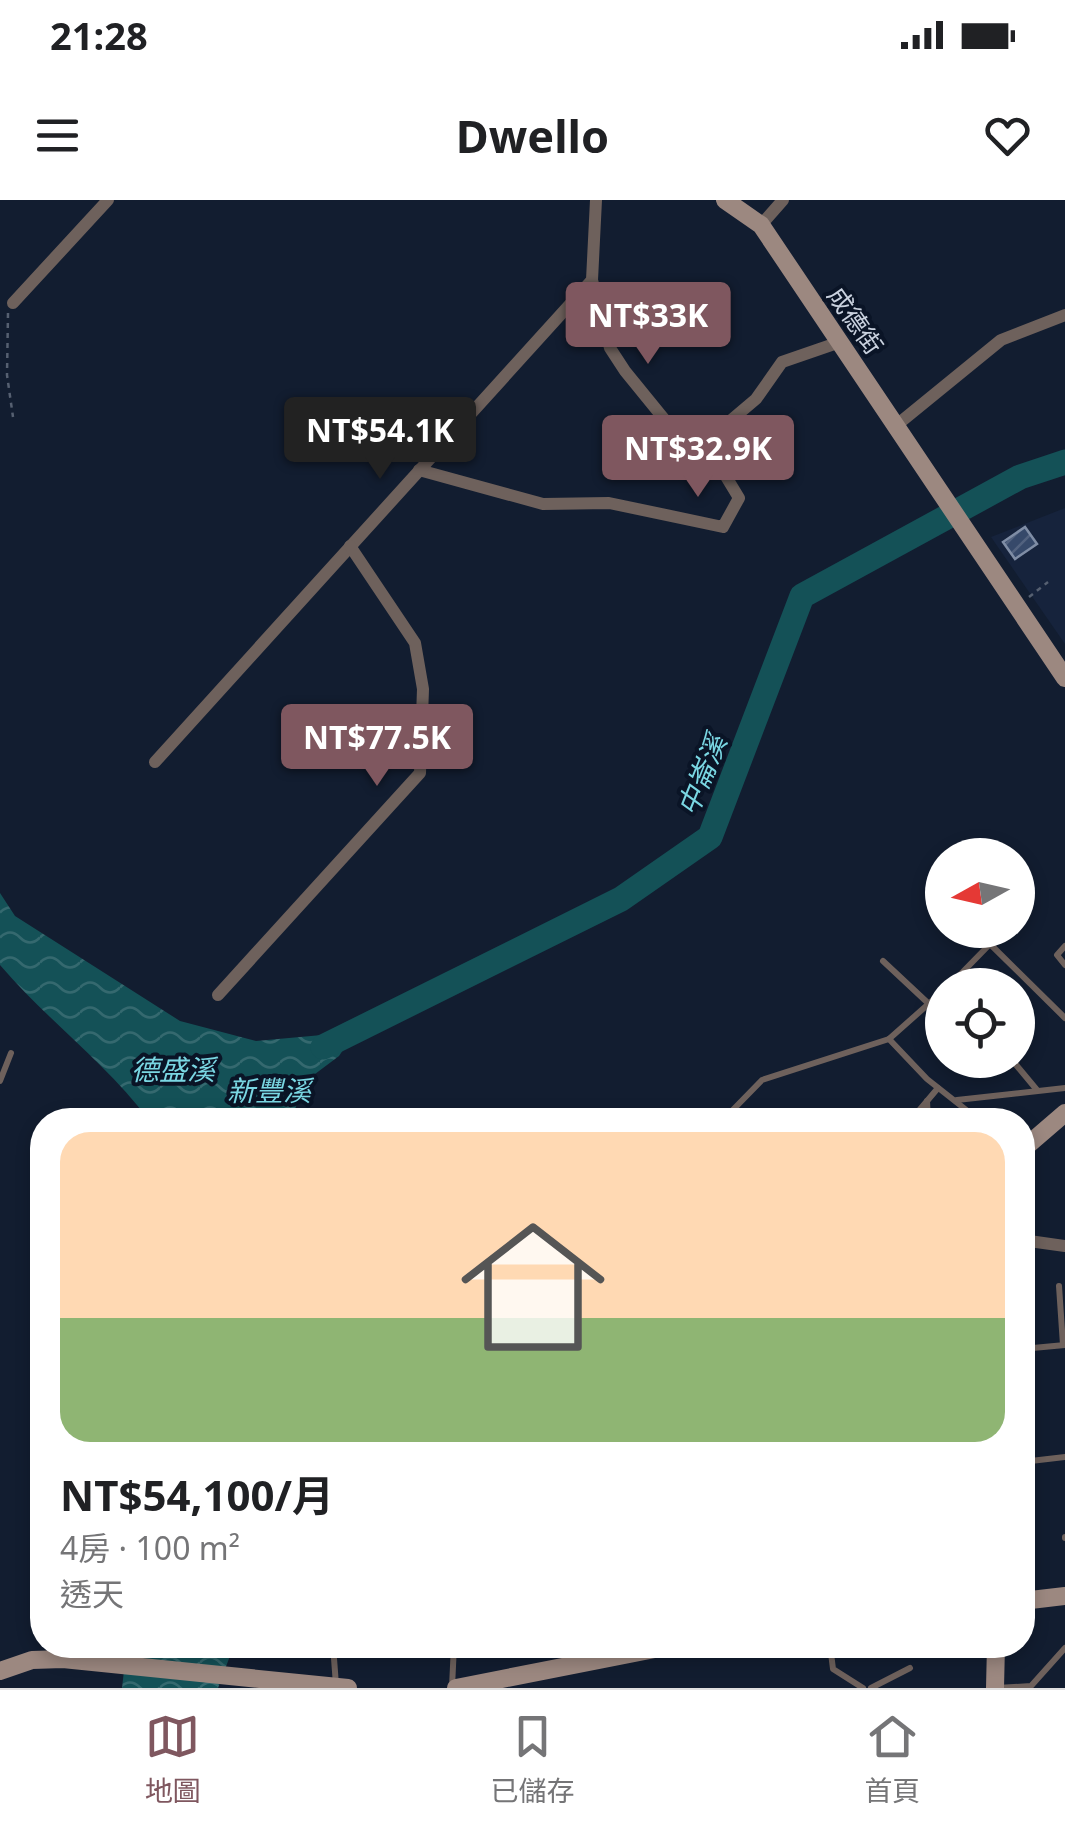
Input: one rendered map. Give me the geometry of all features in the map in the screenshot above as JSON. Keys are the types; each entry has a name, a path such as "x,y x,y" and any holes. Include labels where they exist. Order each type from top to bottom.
{"street":[{"path":"12,303 108,200"},
{"path":"419,470 542,504 609,503 723,527 738,498 713,455 682,442 610,348 592,280 596,200"},
{"name":"成德街","path":"725,200 761,225 935,478 977,552 1016,608"},
{"path":"761,225 783,200"},
{"path":"155,762 592,280"},
{"path":"898,424 1001,340 1065,316"},
{"path":"713,455 730,421 756,400 782,362 840,342"},
{"path":"218,994 420,773 423,690 415,643 350,546"},
{"path":"1016,608 1065,678"},
{"path":"1035,1141 1063,1121"},
{"path":"1035,1242 1065,1246"},
{"path":"1035,1599 1065,1596"},
{"path":"454,1688 608,1658"},
{"path":"995,1688 996,1658"},
{"path":"0,1671 32,1660 63,1659 286,1685 342,1687"}],"lane":[{"path":"967,968 990,944 1014,968"},
{"path":"1065,946 1057,955 1065,965"},
{"path":"883,961 925,999"},
{"path":"1035,988 1065,1018"},
{"path":"735,1108 762,1080 889,1039 925,1008"},
{"path":"889,1039 938,1088 965,1108"},
{"path":"0,1081 12,1054"},
{"path":"1028,1078 1038,1090"},
{"path":"921,1108 938,1088"},
{"path":"956,1100 1065,1088"},
{"path":"927,1102 927,1108"},
{"path":"1035,1347 1064,1345 1059,1286"},
{"path":"1035,1460 1065,1456"},
{"path":"995,1688 1031,1686 1065,1648"},
{"path":"336,1658 342,1687"},
{"path":"454,1658 454,1688"},
{"path":"832,1658 834,1669 862,1688"},
{"path":"872,1688 910,1668"}],"path":[{"path":"12,303 6,336 13,417"},
{"path":"1016,608 1048,582"}],"shaded area":[{"path":"1065,508 1065,644 991,537"}],"water":[{"name":"德盛溪","path":"0,893 15,916 180,1021 256,1041 355,1032 339,1056 303,1083 296,1108 139,1108 0,965"},
{"path":"125,1658 229,1658 218,1688 122,1688"}],"building":[{"path":"1025,527 1037,544 1015,559 1003,542"}],"waterway":[{"name":"中崙溪","path":"323,1047 621,899 710,837 802,596 1020,477 1065,462"}],"water label":[{"name":"新豐溪","path":"269,1090"}]}
